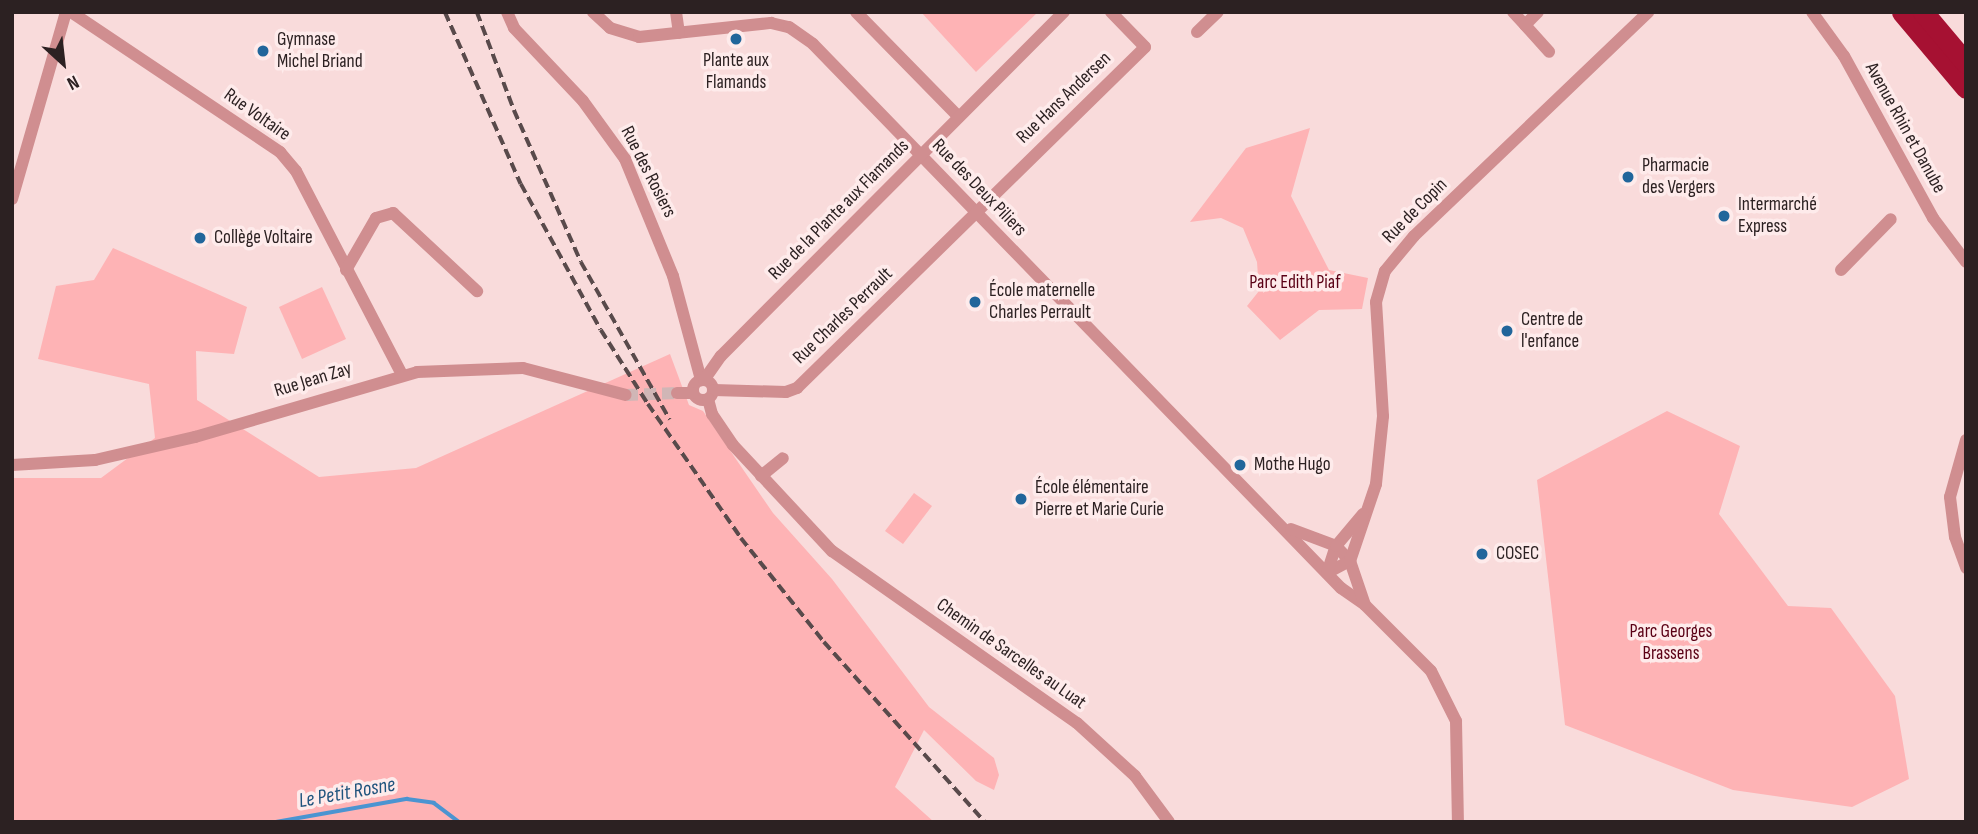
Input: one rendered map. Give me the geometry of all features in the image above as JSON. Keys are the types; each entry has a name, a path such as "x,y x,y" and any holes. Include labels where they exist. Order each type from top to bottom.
{"highway":[{"path":"1902,12 1966,88"},
{"path":"1923,12 1966,63"}],"street":[{"path":"12,199 17,167 66,12"},
{"name":"Rue Voltaire","path":"71,12 279,152 296,171 402,375"},
{"name":"Rue des Rosiers","path":"507,12 514,28 553,68 625,159 673,276 703,380"},
{"name":"Rue des Deux Piliers","path":"593,12 623,34 639,37 771,23 789,27 813,44 1327,573 1365,605 1431,671 1451,706 1460,747 1458,822"},
{"path":"676,12 679,33"},
{"path":"856,12 959,117"},
{"name":"Rue de la Plante aux Flamands","path":"693,393 721,356 1064,12"},
{"name":"Rue Hans Andersen","path":"974,211 1145,47 1111,12"},
{"path":"1197,32 1217,12"},
{"path":"1513,12 1549,52"},
{"path":"1524,25 1538,12"},
{"name":"Rue de Copin","path":"1350,561 1368,509 1381,449 1376,302 1385,271 1415,236 1648,12"},
{"name":"Avenue Rhin et Danube","path":"1812,12 1844,56 1927,208 1966,262"},
{"name":"Rue Charles Perrault","path":"693,393 697,399 711,395 786,393 797,388 974,211"},
{"path":"346,270 376,218 393,213 477,291"},
{"path":"1841,270 1891,219"},
{"name":"Rue Jean Zay","path":"12,465 95,460 195,437 402,375 465,367 523,368 626,395"},
{"path":"703,380 711,395 721,429 761,476 783,458"},
{"path":"677,393 693,393"},
{"path":"1966,440 1950,497 1955,537 1966,568"},
{"name":"Chemin de Sarcelles au Luat","path":"761,476 814,534 858,572 1077,723 1135,776 1170,822"},
{"path":"1327,573 1336,546 1368,509"},
{"name":"Rue des Deux Piliers","path":"1283,525 1336,546 1350,561 1365,605"},
{"path":"1327,573 1350,561"}],"green space":[{"path":"921,12 1038,12 976,72"},
{"name":"Parc Edith Piaf","path":"1310,128 1291,196 1329,270 1368,278 1362,309 1319,310 1280,340 1247,306 1259,291 1257,262 1243,228 1221,218 1190,222 1246,148"},
{"path":"113,248 247,307 234,354 196,351 197,400 319,477 416,468 670,354 689,405 703,411 773,513 832,579 929,707 994,758 999,775 994,790 976,781 924,730 895,787 934,822 12,822 12,478 101,478 155,438 149,384 38,359 56,286 94,280"},
{"path":"322,287 346,339 302,359 279,307"},
{"name":"Parc Georges Brassens","path":"1667,411 1740,446 1719,514 1788,606 1831,608 1895,696 1909,779 1852,807 1733,790 1565,725 1537,480"},
{"path":"914,493 932,506 903,544 885,531"}],"waterway":[{"name":"Le Petit Rosne","path":"276,822 407,799 434,803 459,822"}],"tunnel":[{"path":"626,395 677,393"}],"railway":[{"path":"445,12 521,184 601,330 648,404 741,538 824,642 985,822"},
{"path":"477,12 514,110 581,262 670,420"}],"place":[{"name":"Plante aux Flamands","path":"736,39"},
{"name":"Gymnase Michel Briand","path":"263,51"},
{"name":"Pharmacie des Vergers","path":"1628,177"},
{"name":"Intermarché Express","path":"1724,216"},
{"name":"Collège Voltaire","path":"200,238"},
{"name":"École maternelle Charles Perrault","path":"975,302"},
{"name":"Centre de l'enfance","path":"1507,331"},
{"name":"Mothe Hugo","path":"1240,465"},
{"name":"École élémentaire Pierre et Marie Curie","path":"1021,499"},
{"name":"COSEC","path":"1482,554"}]}
